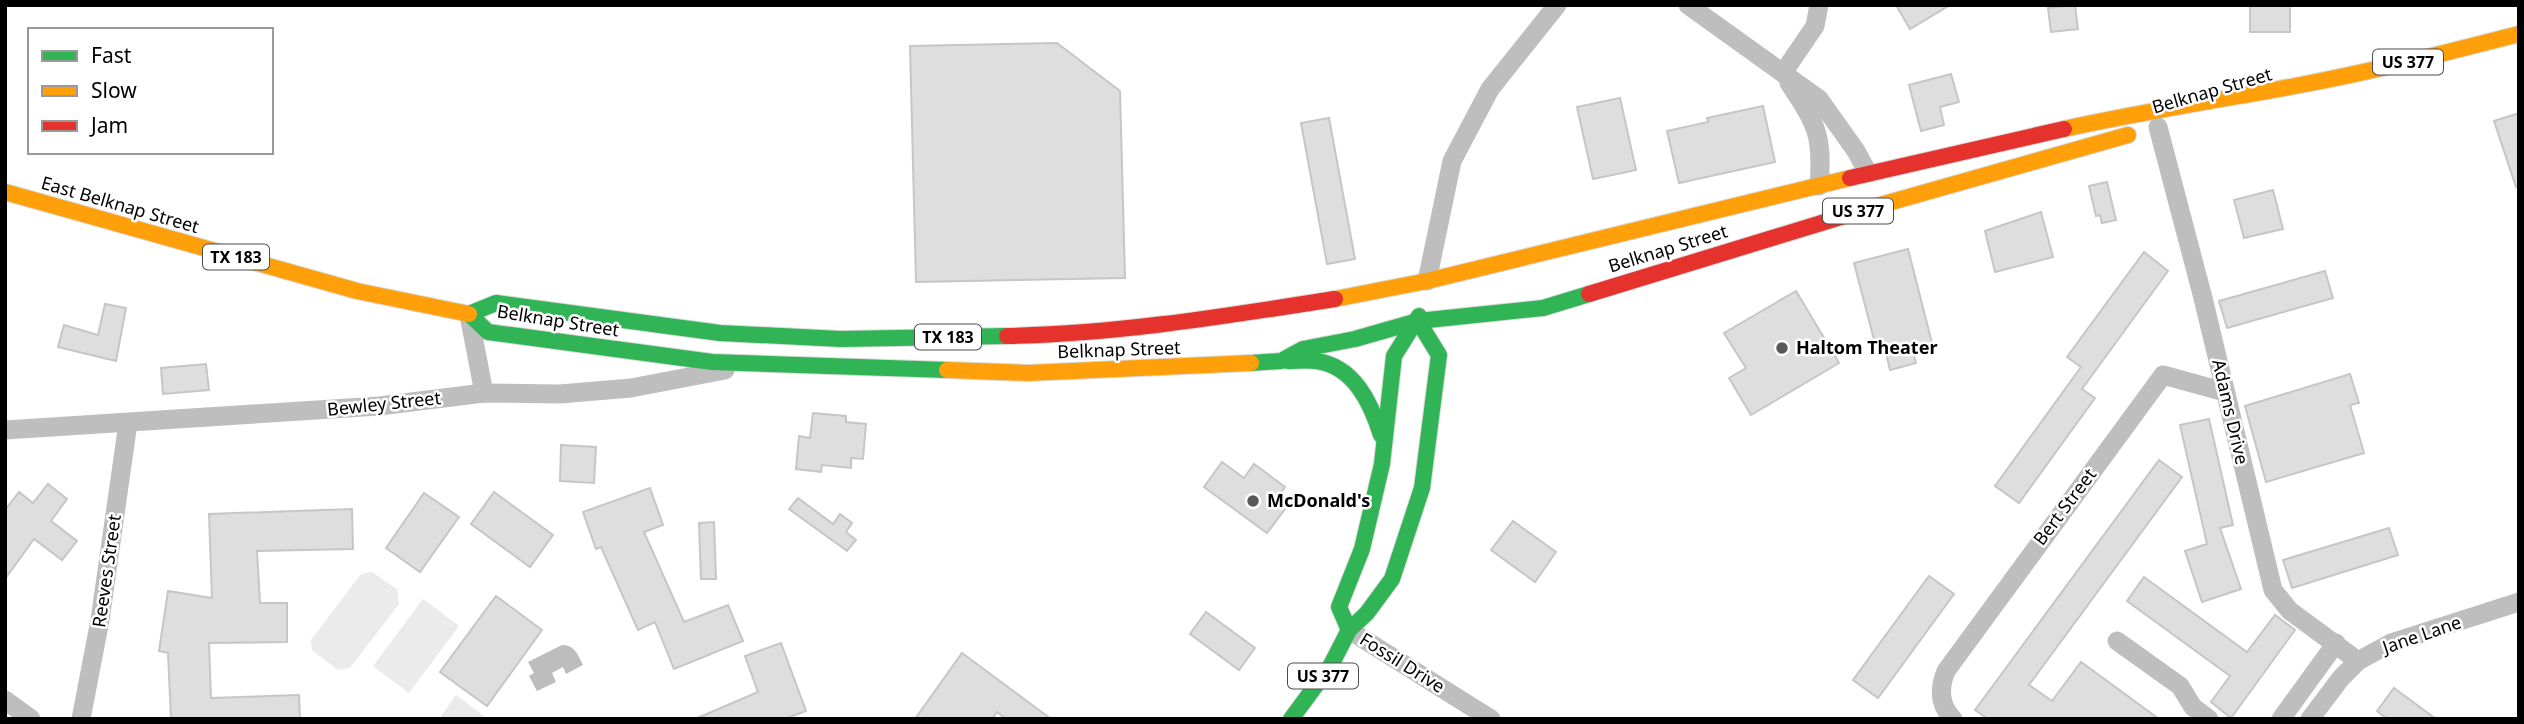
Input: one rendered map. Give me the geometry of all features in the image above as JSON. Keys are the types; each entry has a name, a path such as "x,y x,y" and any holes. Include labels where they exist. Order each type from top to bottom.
{"main road":[{"name":"Belknap Street","path":"2296,86 1853,213 1543,308 1418,321 1355,339 1303,349 1281,361 1028,373 712,362 488,332 469,314 496,303 720,333 841,339 1043,335 1178,323 1363,295 1868,173 2147,111 2296,86 2401,64 2519,34"},
{"name":"East Belknap Street","path":"5,192 357,291 469,314"},
{"path":"1349,630 1339,607 1362,549 1382,464 1394,356 1418,321 1427,281"},
{"name":"US 377","path":"1292,719 1331,665 1349,630 1367,613 1392,579 1422,488 1439,355 1418,321"},
{"path":"1281,361 1319,361 1355,382 1371,402 1384,444"}],"street":[{"path":"1427,281 1452,162 1490,89 1557,5"},
{"path":"1688,5 1819,99 1868,173"},
{"path":"1783,73 1815,26 1819,5"},
{"path":"1783,73 1808,111 1818,134 1821,148 1819,186"},
{"name":"Adams Drive","path":"2158,127 2273,590 2290,611 2332,649 2358,661"},
{"path":"469,314 484,393"},
{"name":"Bewley Street","path":"5,430 379,406 484,393 560,394 631,388 761,364"},
{"name":"Bert Street","path":"1953,719 1945,711 1940,683 1956,654 2163,375 2225,392"},
{"name":"Reeves Street","path":"81,719 100,621 128,423"},
{"name":"Jane Lane","path":"2310,719 2340,678 2358,661 2391,643 2519,602"},
{"name":"Fossil Drive","path":"1349,630 1491,719"},
{"path":"2117,641 2180,686 2193,707 2209,719"},
{"path":"2281,719 2332,649"},
{"path":"5,701 31,719"}],"shaded area":[{"path":"372,572 397,589 399,604 350,668 338,670 312,650 311,640 361,574"},
{"path":"423,599 459,626 409,693 373,666"},
{"path":"562,645 573,649 583,665 566,674 563,667 552,673 556,682 537,691 529,676 534,673 528,662"},
{"path":"456,695 484,716 482,719 439,719"}],"building":[{"path":"1896,5 1950,5 1910,29"},
{"path":"2075,5 2078,29 2051,32 2048,8"},
{"path":"2250,5 2290,5 2290,32 2250,32"},
{"path":"1057,43 1120,91 1125,278 916,282 910,46"},
{"path":"1951,74 1959,102 1940,107 1944,125 1921,131 1909,85"},
{"path":"1620,98 1636,170 1593,179 1577,107"},
{"path":"1763,106 1775,162 1679,183 1667,131 1708,122 1707,118"},
{"path":"2519,113 2519,186 2516,187 2494,121"},
{"path":"1329,118 1355,259 1327,264 1301,123"},
{"path":"2107,182 2116,220 2102,223 2100,215 2096,216 2089,186"},
{"path":"2273,190 2283,229 2244,238 2234,200"},
{"path":"2041,212 2053,257 1995,272 1985,231"},
{"path":"1908,249 1932,343 1912,348 1916,363 1890,370 1886,353 1878,355 1854,263"},
{"path":"2144,252 2168,271 2082,389 2095,398 2019,503 1995,486 2081,367 2067,357"},
{"path":"2325,271 2333,298 2227,328 2219,301"},
{"name":"Haltom Theater","path":"1796,291 1839,363 1751,415 1729,378 1746,368 1724,333"},
{"path":"105,304 126,308 116,361 58,347 64,325 98,335"},
{"path":"206,364 209,390 163,394 161,368"},
{"path":"2350,374 2359,403 2350,405 2364,453 2266,482 2245,406"},
{"path":"813,413 846,416 846,422 866,424 863,459 851,458 851,468 822,465 821,472 796,469 799,436 810,438"},
{"path":"2209,419 2233,525 2220,528 2241,589 2202,602 2185,551 2207,544 2180,425"},
{"path":"561,445 596,447 594,483 560,481"},
{"path":"2159,460 2182,477 2029,685 2052,701 2081,662 2159,719 1988,719 1975,710"},
{"name":"McDonald's","path":"1222,462 1244,478 1254,464 1285,487 1278,497 1288,505 1267,533 1204,487"},
{"path":"48,484 67,499 51,521 77,541 62,560 34,539 5,579 5,510 19,492 33,503"},
{"path":"650,488 663,525 644,532 684,622 728,605 743,641 674,669 655,622 638,630 601,547 596,549 583,512"},
{"path":"494,492 553,535 530,567 471,524"},
{"path":"424,493 459,517 420,572 386,548"},
{"path":"798,498 833,524 840,514 852,523 846,532 856,540 847,551 789,509"},
{"path":"352,509 353,549 257,551 260,603 287,603 287,642 209,643 211,698 299,695 300,719 171,719 168,653 159,651 168,591 212,598 209,514"},
{"path":"1513,521 1556,552 1535,582 1491,550"},
{"path":"714,522 716,579 701,579 699,523"},
{"path":"2389,528 2398,555 2292,588 2283,560"},
{"path":"1929,576 1954,594 1878,698 1853,680"},
{"path":"2144,577 2247,652 2275,615 2295,630 2231,718 2211,702 2230,676 2127,601"},
{"path":"496,596 542,630 487,706 440,672"},
{"path":"1206,612 1255,648 1239,670 1190,634"},
{"path":"781,643 806,711 785,719 695,719 758,692 745,656"},
{"path":"962,653 1051,719 1006,719 997,712 992,719 915,719"},
{"path":"2394,688 2436,719 2387,719 2377,711"}],"traffic: fast":[{"path":"1251,363 1281,361 1303,349 1355,339 1418,321 1543,308 1589,294"},
{"path":"469,314 496,303 720,333 841,339 1007,336"},
{"path":"469,314 488,332 712,362 947,370"},
{"path":"1349,630 1339,607 1362,549 1382,464 1394,356 1419,316"},
{"path":"1291,719 1331,665 1349,630 1367,613 1392,579 1422,488 1439,355 1418,321"},
{"path":"1288,361 1316,361 1341,370 1351,378 1366,399 1381,435"}],"traffic: slow":[{"path":"2064,129 2352,75 2519,34"},
{"path":"1877,206 2128,135"},
{"path":"1335,299 1427,281 1850,178"},
{"path":"5,192 357,291 469,314"},
{"path":"947,370 1028,373 1251,363"}],"traffic: jam":[{"path":"1850,178 2064,129"},
{"path":"1589,294 1877,206"},
{"path":"1007,336 1130,328 1335,299"}],"place":[{"name":"Haltom Theater","path":"1782,348"},
{"name":"McDonald's","path":"1253,501"}]}
